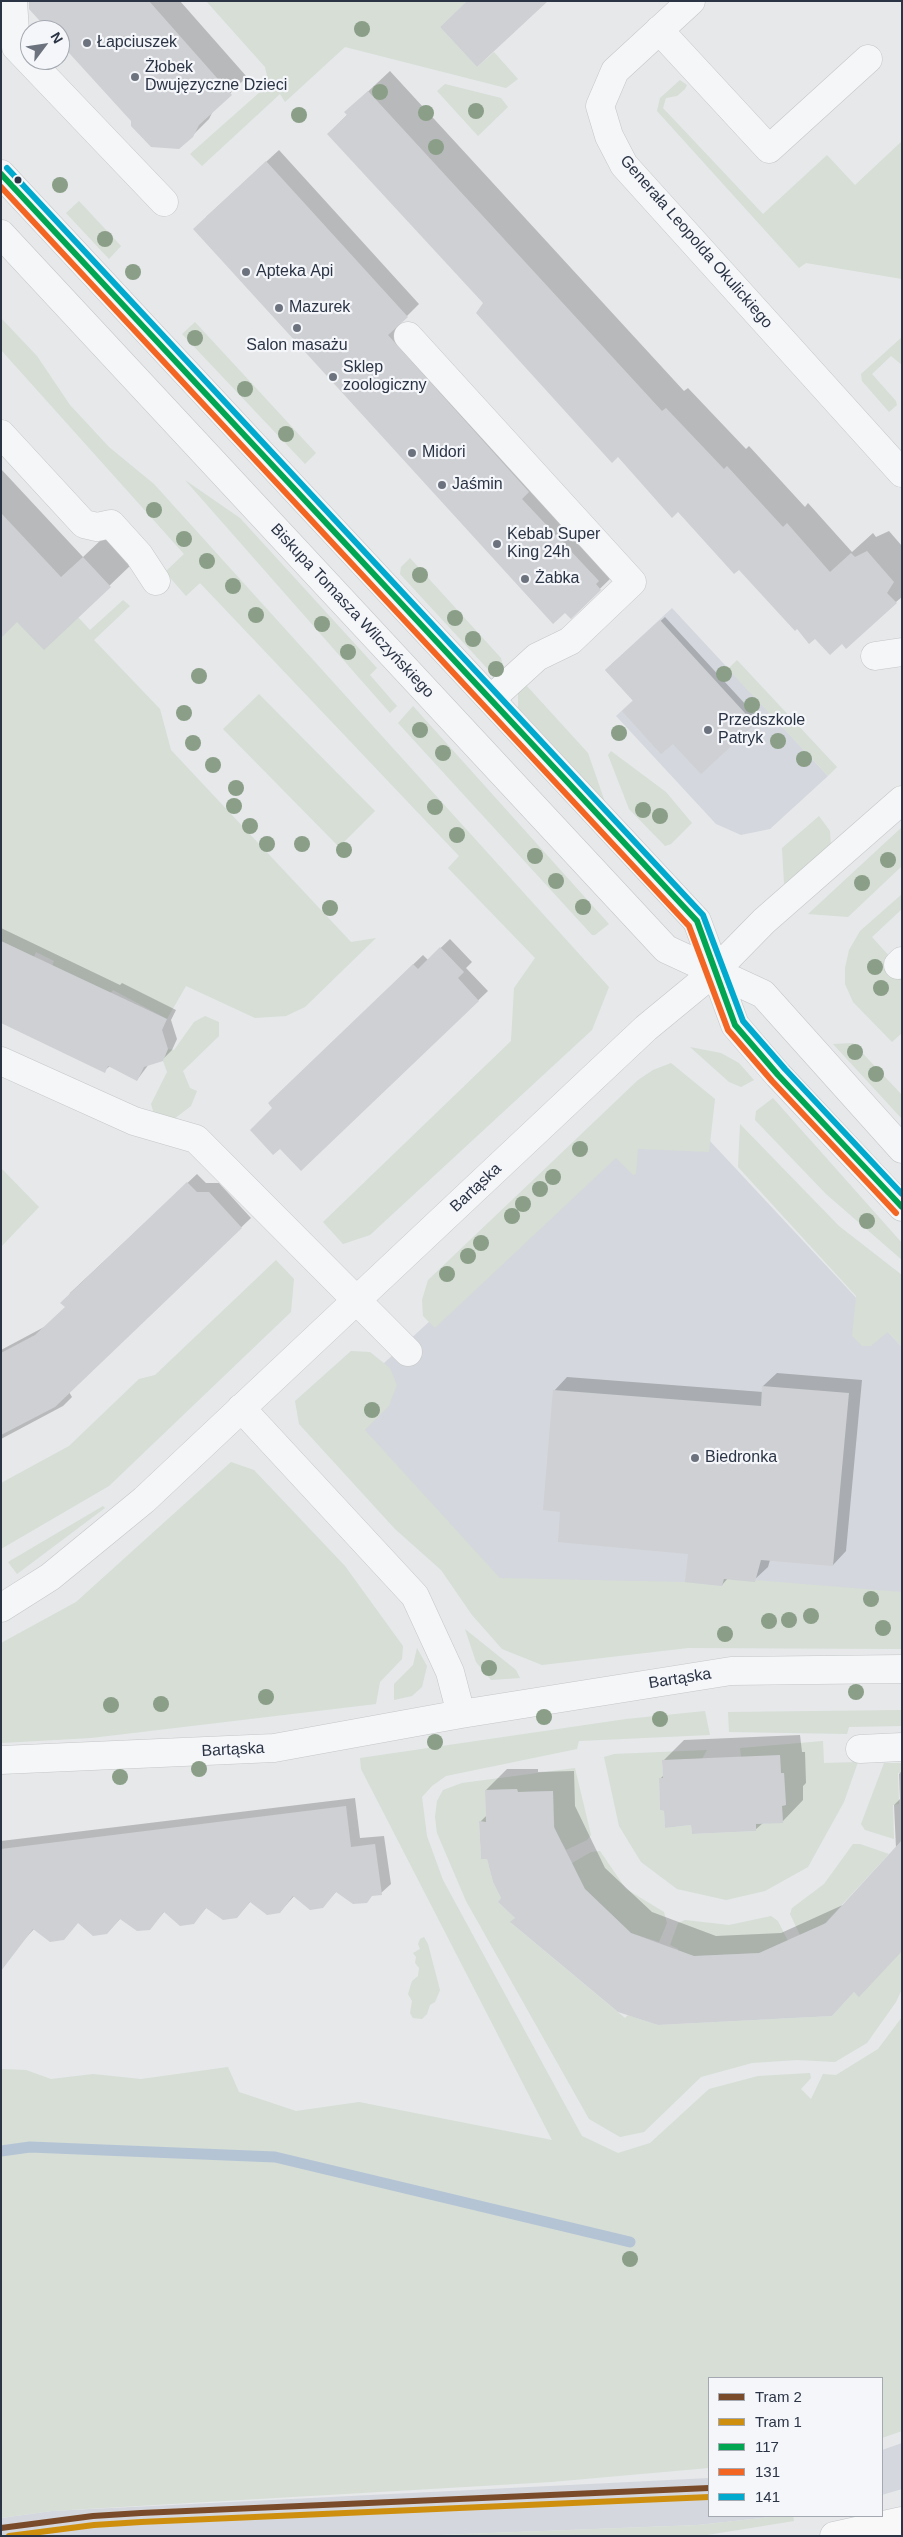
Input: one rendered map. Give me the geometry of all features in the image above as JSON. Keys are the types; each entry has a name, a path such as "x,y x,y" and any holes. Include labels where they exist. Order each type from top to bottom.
{"main road":[{"path":"834,2536 902,2521"}],"street":[{"path":"13,1 16,47 164,202"},
{"name":"Generała Leopolda Okulickiego","path":"690,1 615,71 600,106 608,136 631,172 902,474"},
{"path":"659,30 769,149 868,60"},
{"path":"1,174 697,920 714,972 735,1025 778,1075 902,1207"},
{"name":"Biskupa Tomasza Wilczyńskiego","path":"1,234 666,949 763,994 902,1149"},
{"path":"408,336 632,582 570,641 537,657 491,700"},
{"path":"1,434 84,524 96,527 110,524 139,555 156,581"},
{"path":"875,656 902,652"},
{"name":"Bartąska","path":"1,1608 50,1577 144,1500 646,1028 714,972 764,921 902,800"},
{"path":"1,1061 134,1121 196,1139 408,1352"},
{"path":"241,1408 415,1596 450,1672 461,1714"},
{"name":"Bartąska","path":"1,1760 274,1748 461,1714 731,1671 902,1669"},
{"path":"860,1749 902,1747"}],"shaded area":[{"path":"206,1 467,1 440,27 477,67 494,52 518,79 506,88 345,47 285,102 280,94 202,166 190,154 269,84 265,67"},
{"path":"680,80 687,85 685,89 677,96 666,98 663,108 763,214 827,155 855,185 902,141 902,279 806,263 799,268 657,111 660,98"},
{"path":"445,84 501,98 508,107 478,136 437,91"},
{"path":"79,201 121,246 109,259 66,213"},
{"path":"1,318 37,356 70,405 109,447 154,484 609,987 592,1030 370,1235 343,1244 323,1222 511,1041 514,988 535,958 448,868 459,856 200,583 186,596 165,572 184,554 1,350"},
{"path":"195,322 316,453 305,464 182,334"},
{"path":"902,337 902,365 891,356 872,374 896,401 897,405 889,412 862,381 861,374"},
{"path":"185,480 240,518 377,668 370,675 397,706 390,713"},
{"path":"410,558 501,658 504,671 496,678 400,574 401,567"},
{"path":"123,600 130,606 94,640 160,709 171,750 351,942 376,938 305,1007 286,1016 255,1018 186,986 167,1019 113,990 110,994 52,966 54,961 36,952 34,957 1,941 1,611 17,622 78,617 90,630"},
{"name":"Przedszkole Patryk","path":"672,608 828,776 770,829 741,835 716,824 616,716 633,700 605,670"},
{"path":"737,660 837,767 828,776 728,669"},
{"path":"526,685 588,753 605,802 518,708 518,691"},
{"path":"259,694 375,811 339,847 223,729"},
{"path":"413,706 609,924 595,935 592,935 398,723"},
{"path":"611,751 666,792 692,823 671,844 665,846 629,809 608,755"},
{"path":"819,816 830,831 831,846 784,884 782,848"},
{"path":"902,827 902,866 848,917 808,914"},
{"path":"902,894 902,909 872,937 891,958 902,976 902,1033 892,1042 853,1002 845,984 845,968 849,950 860,931"},
{"path":"205,1016 219,1022 219,1036 183,1071 190,1088 197,1091 191,1106 174,1119 154,1114 151,1104 167,1072 163,1061 168,1049 174,1050 194,1022"},
{"path":"853,1043 902,1095 902,1119 833,1044"},
{"path":"690,1047 721,1053 739,1063 754,1080 741,1087 729,1082"},
{"path":"671,1063 715,1099 709,1152 638,1149 636,1174 633,1175 616,1158 435,1328 423,1316 422,1300 428,1280 638,1080 653,1070"},
{"path":"773,1098 902,1243 902,1260 826,1194 755,1120 756,1111"},
{"path":"740,1124 839,1226 902,1275 902,1347 888,1332 871,1346 862,1346 852,1336 856,1296 738,1167"},
{"path":"629,1139 710,1141 902,1347 902,1604 499,1586 337,1406"},
{"path":"1,1168 39,1207 1,1247"},
{"path":"276,1260 294,1279 291,1312 109,1486 1,1549 1,1483 69,1446 139,1379 155,1375"},
{"path":"351,1351 370,1352 390,1368 397,1385 389,1406 365,1430 500,1578 685,1582 722,1586 724,1579 755,1580 902,1592 902,1649 688,1648 542,1665 502,1649 472,1615 441,1570 395,1529 299,1424 295,1401"},
{"path":"231,1462 254,1470 345,1566 403,1646 402,1659 380,1682 376,1704 91,1738 1,1743 1,1643 76,1602"},
{"path":"103,1506 105,1508 17,1574 8,1562"},
{"path":"465,1629 516,1670 520,1678 491,1680 476,1662"},
{"path":"417,1648 427,1666 422,1687 412,1696 394,1700 394,1684 413,1665"},
{"path":"902,1710 902,1726 849,1727 847,1734 729,1732 728,1712"},
{"path":"705,1711 710,1735 579,1741 577,1749 446,1776 432,1786 422,1797 427,1836 443,1880 582,2136 618,2153 650,2143 709,2089 758,2076 810,2073 811,2078 801,2089 811,2099 823,2074 836,2075 878,2049 902,2017 902,2431 883,2438 883,2377 708,2377 708,2468 551,2482 52,2511 1,2518 1,2069 26,2070 51,2079 93,2074 141,2079 228,2067 239,2092 296,2111 359,2102 552,2140 361,1769 360,1758 626,1719"},
{"path":"823,1741 824,1763 858,1762 844,1802 808,1867 765,1891 726,1900 677,1889 641,1862 619,1826 604,1757 614,1754 707,1750 702,1759 662,1761 663,1778 659,1778 660,1810 664,1811 665,1828 691,1825 692,1834 756,1831 756,1824 783,1822 782,1806 786,1805 784,1773 781,1773 780,1756 741,1757 740,1748"},
{"path":"884,1763 902,1763 902,1773 898,1773 899,1804 893,1805 894,1839 865,1830 861,1824"},
{"path":"575,1768 591,1835 587,1840 566,1850 562,1843 555,1843 553,1791 518,1792 517,1789 485,1790 486,1822 479,1821 481,1859 487,1859 493,1882 501,1898 498,1902 515,1918 511,1923 625,2018 628,2015 658,2025 832,2016 854,1992 859,1996 897,1949 902,1953 902,1989 896,2002 867,2043 835,2062 797,2060 752,2063 701,2077 644,2132 620,2137 589,2119 466,1901 437,1833 435,1817 437,1801 443,1790 462,1783"},
{"path":"853,1844 860,1844 889,1854 812,1937 800,1935 790,1914 792,1908 824,1884"},
{"path":"600,1851 626,1889 664,1912 667,1923 659,1942 631,1933 570,1875 575,1870 572,1863 591,1852"},
{"path":"771,1916 778,1921 788,1941 780,1952 678,1957 678,1949 670,1945 678,1923 685,1920 729,1925"},
{"path":"424,1937 428,1944 440,1990 435,2002 430,2005 427,2014 422,2019 413,2018 410,2013 412,2001 408,1994 412,1981 418,1976 419,1968 415,1963 416,1957 413,1953 420,1949 418,1944 420,1939"},
{"path":"902,2443 902,2489 883,2495 883,2450"},
{"path":"708,2478 708,2517 771,2517 698,2525 414,2536 1,2536 1,2518 52,2511"},
{"path":"771,2517 793,2517 794,2521 701,2536 414,2536 698,2525"}],"building":[{"path":"29,1 149,1 232,95 199,125 193,137 179,149 151,147 131,126 131,121 70,54 70,20 39,20 29,9"},
{"path":"467,1 548,1 477,67 440,27"},
{"path":"368,91 662,411 666,408 724,469 727,466 783,527 787,523 830,572 851,553 855,557 867,551 894,582 887,593 897,603 846,649 842,644 830,655 815,639 809,644 797,629 795,631 739,570 734,574 678,512 672,518 618,457 612,463 476,313 483,303 327,134 347,115 344,112"},
{"path":"266,161 408,317 388,335 529,492 522,499 599,581 596,584 601,590 571,619 565,613 553,624 193,229"},
{"path":"1,513 61,577 83,557 111,587 44,650 17,622 1,638"},
{"name":"Przedszkole Patryk","path":"660,620 755,724 701,774 673,744 661,754 622,711 633,701 605,670"},
{"path":"1,941 167,1019 162,1030 168,1049 163,1061 144,1067 137,1081 108,1066 105,1073 1,1023"},
{"path":"440,947 464,972 458,978 479,1001 301,1171 280,1149 273,1155 250,1130 272,1108 268,1103 413,964 418,969"},
{"path":"187,1182 197,1192 209,1192 242,1228 55,1407 1,1435 1,1353 35,1335 65,1307 60,1303"},
{"name":"Biedronka","path":"762,1386 849,1393 833,1566 761,1560 755,1582 724,1579 722,1586 685,1582 688,1554 558,1542 560,1512 543,1510 553,1390 761,1406"},
{"path":"780,1755 781,1773 784,1773 786,1805 782,1806 783,1823 756,1824 756,1831 692,1834 691,1825 665,1828 664,1811 660,1810 659,1778 663,1778 662,1760"},
{"path":"517,1789 518,1792 553,1791 554,1827 585,1889 631,1933 694,1956 759,1953 826,1923 902,1840 902,1951 859,1997 854,1992 832,2016 658,2025 618,2012 510,1922 515,1918 498,1902 501,1898 493,1882 487,1859 481,1859 479,1821 486,1822 485,1790"},
{"path":"346,1806 351,1847 375,1844 382,1895 372,1896 367,1903 353,1904 336,1892 323,1908 310,1910 293,1896 280,1913 267,1915 250,1902 237,1918 223,1920 206,1908 194,1924 180,1926 164,1912 150,1930 137,1931 120,1919 107,1934 93,1936 78,1923 64,1940 50,1942 33,1929 1,1971 1,1849"}],"waterway":[{"path":"1,2151 30,2147 275,2157 630,2242"}],"tram line":[{"name":"2","path":"1,2528 93,2516 141,2513 708,2488"},
{"name":"1","path":"9,2536 94,2525 141,2522 708,2497"}],"transit line":[{"name":"141","path":"7,168 703,915 743,1021 785,1069 902,1194"},
{"name":"117","path":"1,174 697,921 735,1025 778,1075 902,1207"},
{"name":"131","path":"1,187 689,926 728,1030 772,1081 896,1213"}],"place":[{"name":"Łapciuszek","path":"87,43"},
{"name":"Żłobek Dwujęzyczne Dzieci","path":"135,77"},
{"name":"Apteka Api","path":"246,272"},
{"name":"Mazurek","path":"279,308"},
{"name":"Salon masażu","path":"297,328"},
{"name":"Sklep zoologiczny","path":"333,377"},
{"name":"Midori","path":"412,453"},
{"name":"Jaśmin","path":"442,485"},
{"name":"Kebab Super King 24h","path":"497,544"},
{"name":"Żabka","path":"525,579"},
{"name":"Przedszkole Patryk","path":"708,730"},
{"name":"Biedronka","path":"695,1458"}]}
